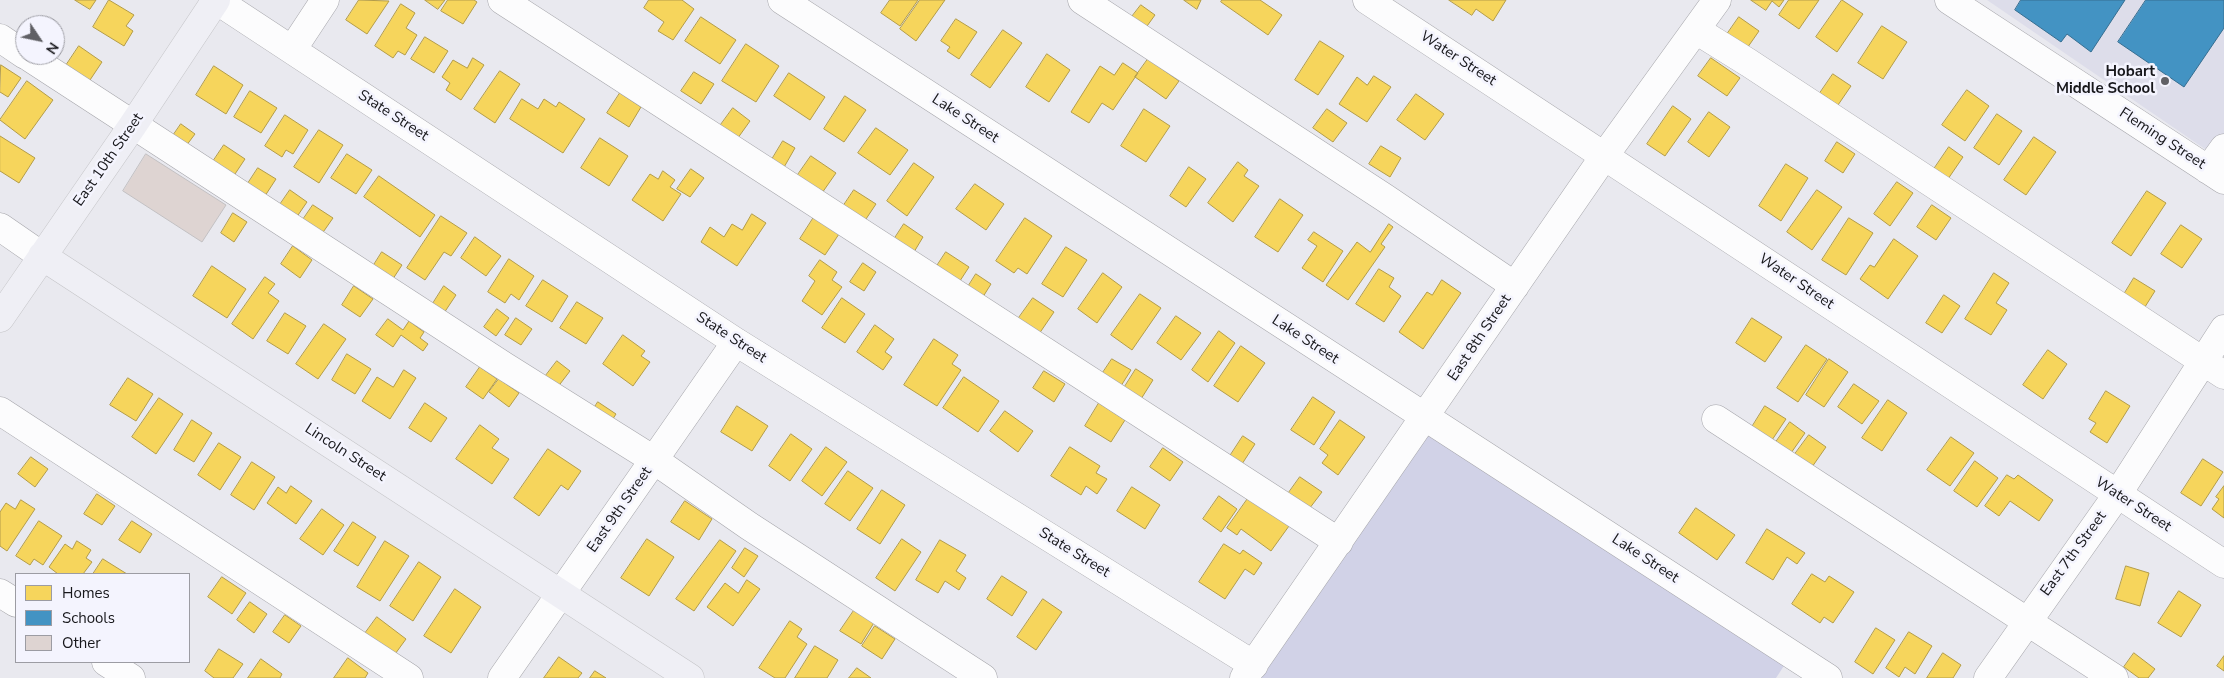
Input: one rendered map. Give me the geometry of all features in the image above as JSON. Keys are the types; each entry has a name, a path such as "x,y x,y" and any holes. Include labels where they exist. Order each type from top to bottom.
{"main road":[{"name":"East 10th Street","path":"0,318 133,125 216,0"},
{"name":"Lincoln Street","path":"42,256 690,678"}],"street":[{"name":"State Street","path":"216,0 736,342 1249,671"},
{"path":"292,50 325,0"},
{"path":"502,0 1339,542"},
{"name":"Lake Street","path":"782,0 1828,678"},
{"path":"1082,0 1515,286"},
{"name":"Water Street","path":"1367,0 2224,564"},
{"name":"East 8th Street","path":"1249,671 1605,156 1717,0"},
{"name":"Fleming Street","path":"1963,4 2216,175"},
{"path":"1696,30 2213,368"},
{"path":"0,38 15,48"},
{"path":"40,65 504,366 654,460 757,531 983,678"},
{"path":"2216,175 2224,148"},
{"name":"Lincoln Street","path":"0,227 42,256"},
{"name":"East 7th Street","path":"1988,678 2026,621 2117,495 2213,368 2224,329"},
{"name":"East 9th Street","path":"502,678 736,342"},
{"path":"0,411 408,678"},
{"path":"1716,419 2114,678"},
{"path":"0,592 15,602"},
{"path":"108,663 131,678"}],"shaded area":[{"name":"Hobart Middle School","path":"1987,0 2224,0 2224,162"},
{"path":"1425,425 1789,658 1776,678 1252,678"}],"building: Homes":[{"path":"75,0 96,0 90,9"},
{"path":"109,0 134,15 126,26 133,31 124,46 93,27"},
{"path":"359,0 389,1 367,34 346,20"},
{"path":"425,0 445,0 438,9"},
{"path":"448,0 474,0 477,2 463,24 441,11"},
{"path":"649,0 682,0 694,9 673,40 658,31 664,22 644,8"},
{"path":"890,0 918,0 900,26 881,13"},
{"path":"920,0 945,0 916,41 900,29"},
{"path":"1184,0 1201,0 1197,9"},
{"path":"1222,0 1260,0 1282,15 1268,35 1221,2"},
{"path":"1449,0 1506,0 1493,21 1476,9 1472,15"},
{"path":"1751,0 1784,0 1779,7 1772,1 1766,10"},
{"path":"1789,0 1819,0 1799,29 1779,15"},
{"path":"1842,0 1863,14 1837,52 1816,37"},
{"path":"401,4 415,13 406,28 417,35 405,55 398,51 393,58 375,46"},
{"path":"1141,5 1155,15 1142,33 1127,23"},
{"path":"701,17 736,40 720,64 685,41"},
{"path":"1739,17 1759,31 1743,54 1723,40"},
{"path":"956,19 977,32 959,59 947,51 950,47 941,41"},
{"path":"1882,26 1907,42 1883,79 1858,63"},
{"path":"1003,30 1022,43 990,88 971,75"},
{"path":"425,37 448,51 434,73 411,59"},
{"path":"1320,41 1344,56 1318,95 1295,80"},
{"path":"746,44 779,66 756,102 722,81"},
{"path":"79,46 102,62 88,83 65,67"},
{"path":"1047,54 1070,70 1049,102 1026,87"},
{"path":"473,58 484,65 461,100 446,90 450,83 442,77 453,60 467,68"},
{"path":"1711,58 1740,78 1727,96 1698,76"},
{"path":"1148,59 1179,81 1166,99 1135,77"},
{"path":"1123,63 1138,73 1113,110 1102,103 1089,123 1071,112 1100,66 1114,75"},
{"path":"1,65 21,78 8,97 0,92"},
{"path":"214,66 243,85 226,114 196,95"},
{"path":"500,71 520,84 495,123 474,109"},
{"path":"694,72 714,84 701,104 681,91"},
{"path":"789,73 825,97 810,120 774,96"},
{"path":"1833,74 1851,86 1838,105 1820,93"},
{"path":"1374,76 1391,87 1367,122 1339,104 1357,77 1367,85"},
{"path":"27,81 53,100 25,139 0,120"},
{"path":"1967,90 1989,106 1965,141 1942,125"},
{"path":"250,91 277,108 261,133 234,117"},
{"path":"620,93 641,107 629,127 607,113"},
{"path":"1416,94 1444,114 1425,140 1397,120"},
{"path":"845,96 866,110 844,142 824,129"},
{"path":"522,99 538,109 544,99 556,107 559,102 585,119 563,153 510,119"},
{"path":"1673,106 1691,119 1665,156 1647,144"},
{"path":"733,108 750,121 735,142 717,130"},
{"path":"1144,109 1170,126 1146,162 1121,146"},
{"path":"1327,109 1347,123 1333,142 1313,128"},
{"path":"1709,112 1730,127 1709,157 1688,142"},
{"path":"1997,114 2022,131 1999,165 1974,148"},
{"path":"285,115 308,130 293,154 286,150 282,157 265,146"},
{"path":"181,124 195,134 183,150 170,140"},
{"path":"876,128 908,150 890,175 858,153"},
{"path":"319,130 343,145 319,183 294,167"},
{"path":"0,136 35,158 19,183 0,171"},
{"path":"2034,137 2056,152 2026,195 2004,180"},
{"path":"600,138 628,156 609,186 581,168"},
{"path":"783,141 795,148 783,169 771,161"},
{"path":"1837,142 1855,154 1843,173 1825,161"},
{"path":"224,145 245,159 231,180 210,166"},
{"path":"1381,146 1401,158 1390,177 1369,164"},
{"path":"1949,147 1963,157 1948,179 1934,169"},
{"path":"347,154 372,170 356,194 331,178"},
{"path":"811,156 836,173 822,193 797,176"},
{"path":"1238,162 1248,170 1244,176 1259,186 1233,222 1208,203"},
{"path":"914,163 934,177 907,216 887,201"},
{"path":"1786,164 1808,178 1781,221 1759,206"},
{"path":"1189,167 1206,179 1186,207 1170,196"},
{"path":"258,168 276,179 263,199 245,188"},
{"path":"691,169 704,178 690,197 677,189"},
{"path":"663,171 675,180 670,187 681,194 663,221 632,200 650,174 658,179"},
{"path":"379,176 435,215 420,237 364,197"},
{"path":"1897,182 1913,193 1890,226 1874,214"},
{"path":"975,184 1004,204 986,230 956,209"},
{"path":"290,190 307,202 294,221 277,209"},
{"path":"854,190 876,204 862,225 840,211"},
{"path":"1817,190 1842,207 1812,250 1787,232"},
{"path":"2147,191 2166,203 2131,256 2112,243"},
{"path":"1280,199 1303,215 1278,252 1255,237"},
{"path":"313,205 333,218 319,238 300,224"},
{"path":"1932,205 1951,218 1936,240 1917,227"},
{"path":"233,213 247,222 234,242 221,233"},
{"path":"752,214 766,223 737,266 701,242 710,227 724,237 732,224 742,230"},
{"path":"441,216 467,233 451,256 444,252 425,280 407,268"},
{"path":"814,217 839,234 825,255 800,239"},
{"path":"1025,218 1052,236 1027,274 1018,268 1014,273 996,261"},
{"path":"1849,218 1873,233 1846,275 1822,260"},
{"path":"904,224 923,237 911,257 891,244"},
{"path":"1389,224 1393,227 1381,244 1385,247 1348,300 1326,285 1357,242 1370,252"},
{"path":"2181,225 2202,239 2182,268 2161,254"},
{"path":"1314,232 1343,251 1323,282 1302,268 1317,246 1308,240"},
{"path":"475,237 501,256 486,276 461,258"},
{"path":"1894,239 1918,256 1888,299 1860,279 1870,265 1874,267"},
{"path":"293,246 312,260 300,278 281,264"},
{"path":"1066,247 1087,260 1063,297 1042,284"},
{"path":"382,252 402,265 387,288 367,276"},
{"path":"946,252 969,267 956,287 933,272"},
{"path":"509,259 534,276 519,300 511,294 505,303 488,292"},
{"path":"820,260 837,272 832,280 842,287 822,315 802,301 815,281 809,276"},
{"path":"863,263 876,272 864,291 850,282"},
{"path":"212,266 246,289 227,318 193,296"},
{"path":"1379,269 1394,278 1389,287 1401,296 1384,322 1356,304"},
{"path":"1103,273 1122,287 1097,323 1078,309"},
{"path":"1994,273 2009,283 1996,303 2007,310 1991,335 1965,319"},
{"path":"976,274 991,284 981,300 966,290"},
{"path":"265,277 275,284 268,293 279,301 253,339 232,324"},
{"path":"2134,278 2155,291 2143,310 2123,296"},
{"path":"543,280 568,296 552,322 526,306"},
{"path":"1442,280 1461,293 1423,349 1399,332 1427,292 1432,295"},
{"path":"354,286 373,299 360,317 342,305"},
{"path":"444,286 456,295 444,313 432,305"},
{"path":"1140,294 1161,308 1132,350 1111,335"},
{"path":"1944,295 1960,306 1942,333 1926,323"},
{"path":"842,298 865,314 845,343 822,328"},
{"path":"1033,298 1054,312 1039,334 1018,319"},
{"path":"577,302 603,318 586,344 560,328"},
{"path":"497,309 509,318 496,336 484,327"},
{"path":"285,313 306,326 288,354 267,341"},
{"path":"1176,316 1201,333 1181,360 1157,343"},
{"path":"516,318 532,329 521,345 505,335"},
{"path":"1752,318 1782,337 1765,362 1736,343"},
{"path":"388,319 403,330 409,321 424,332 420,338 428,344 423,351 401,335 393,347 376,335"},
{"path":"324,324 346,339 318,379 296,364"},
{"path":"875,325 894,339 885,352 892,357 883,370 857,352"},
{"path":"1219,331 1235,343 1208,382 1192,370"},
{"path":"623,335 645,351 641,356 650,362 633,386 603,364"},
{"path":"934,339 958,355 952,364 961,370 937,406 904,385"},
{"path":"1806,345 1827,359 1798,402 1777,388"},
{"path":"1241,346 1265,363 1238,402 1214,386"},
{"path":"2048,350 2067,364 2043,399 2023,385"},
{"path":"347,354 371,369 355,394 332,380"},
{"path":"1112,359 1131,370 1119,389 1100,377"},
{"path":"1829,359 1848,372 1824,407 1806,395"},
{"path":"557,361 570,371 557,388 544,378"},
{"path":"480,367 497,379 483,399 466,387"},
{"path":"1136,369 1153,380 1141,399 1124,388"},
{"path":"404,370 416,378 390,419 362,401 377,377 393,387"},
{"path":"1044,371 1065,384 1054,402 1033,388"},
{"path":"964,377 999,401 978,432 943,408"},
{"path":"128,378 153,394 136,421 110,405"},
{"path":"499,379 519,393 509,407 489,392"},
{"path":"1854,384 1879,401 1862,424 1838,407"},
{"path":"2106,391 2130,406 2107,443 2090,432 2096,423 2089,419"},
{"path":"1313,397 1335,412 1314,445 1291,430"},
{"path":"159,398 183,414 156,454 132,437"},
{"path":"1888,400 1907,413 1882,451 1862,438"},
{"path":"598,402 616,414 609,425 591,413"},
{"path":"425,403 447,418 431,442 409,428"},
{"path":"1099,403 1125,420 1111,442 1085,426"},
{"path":"737,406 768,426 752,451 721,432"},
{"path":"1765,406 1786,419 1772,440 1752,427"},
{"path":"1005,411 1033,431 1018,452 990,431"},
{"path":"192,420 212,433 194,462 174,450"},
{"path":"1340,420 1365,437 1338,475 1322,463 1328,455 1320,449"},
{"path":"1790,422 1805,433 1791,453 1776,442"},
{"path":"480,425 499,439 492,448 509,459 492,484 456,459"},
{"path":"791,434 812,449 790,481 769,466"},
{"path":"1809,435 1826,447 1812,467 1795,454"},
{"path":"1243,436 1255,444 1242,464 1230,456"},
{"path":"1951,437 1974,453 1950,486 1927,470"},
{"path":"219,443 241,457 220,490 198,475"},
{"path":"826,447 847,462 822,496 802,481"},
{"path":"1070,447 1100,466 1096,473 1107,479 1097,494 1086,486 1081,495 1051,476"},
{"path":"1163,448 1183,462 1170,481 1150,467"},
{"path":"548,449 581,471 568,490 561,485 539,516 514,498"},
{"path":"31,457 48,469 35,487 18,474"},
{"path":"2203,459 2223,472 2201,506 2181,493"},
{"path":"1975,461 1998,478 1977,507 1954,491"},
{"path":"252,462 275,477 254,510 231,495"},
{"path":"848,471 873,488 850,521 825,504"},
{"path":"2007,475 2014,479 2018,475 2053,500 2039,521 2010,501 1999,516 1985,506"},
{"path":"1300,477 1322,492 1306,513 1285,498"},
{"path":"291,486 312,501 296,524 267,503 278,487 286,493"},
{"path":"2224,486 2224,518 2212,509 2219,499 2216,497"},
{"path":"1132,487 1160,505 1145,529 1117,511"},
{"path":"882,490 905,505 880,544 857,529"},
{"path":"97,494 115,506 102,525 84,514"},
{"path":"1219,496 1237,509 1221,532 1203,519"},
{"path":"1249,497 1289,526 1271,551 1241,529 1237,535 1227,528"},
{"path":"21,500 35,509 7,551 0,546 0,512 6,503 15,509"},
{"path":"685,501 712,519 699,540 671,522"},
{"path":"1696,508 1735,535 1717,560 1679,533"},
{"path":"322,509 344,525 323,555 300,539"},
{"path":"39,521 62,536 43,565 34,559 30,565 16,556"},
{"path":"132,521 152,534 140,553 119,540"},
{"path":"353,522 376,537 358,566 334,551"},
{"path":"1767,529 1805,553 1797,564 1787,557 1773,580 1746,563"},
{"path":"647,539 674,557 649,596 621,578"},
{"path":"902,539 921,552 895,591 876,578"},
{"path":"720,540 736,551 694,611 676,599"},
{"path":"940,540 966,555 956,571 966,578 959,590 945,581 938,593 916,580"},
{"path":"77,541 91,550 86,558 92,562 84,573 57,573 49,567 65,544 72,549"},
{"path":"385,541 409,556 380,601 357,587"},
{"path":"1224,544 1240,554 1243,550 1262,563 1254,575 1245,569 1225,599 1199,582"},
{"path":"745,548 758,556 744,577 732,568"},
{"path":"103,559 125,573 94,573"},
{"path":"419,562 441,577 413,621 390,606"},
{"path":"2126,566 2149,573 2140,606 2116,599"},
{"path":"1812,574 1825,582 1829,576 1854,592 1833,623 1824,617 1820,623 1792,604"},
{"path":"1002,576 1027,592 1012,616 987,599"},
{"path":"222,577 246,593 232,614 208,597"},
{"path":"747,580 760,589 733,626 707,607 725,583 738,593"},
{"path":"455,589 481,607 451,653 424,636"},
{"path":"2179,591 2201,605 2181,637 2158,623"},
{"path":"1043,599 1062,612 1036,650 1017,637"},
{"path":"250,602 267,614 254,633 237,620"},
{"path":"855,609 875,621 861,644 840,631"},
{"path":"285,615 301,626 289,643 273,632"},
{"path":"377,617 406,639 390,661 361,639"},
{"path":"790,621 802,629 797,637 807,644 785,678 775,678 759,668"},
{"path":"875,626 895,639 882,659 862,646"},
{"path":"1876,628 1895,640 1873,674 1855,662"},
{"path":"1909,632 1932,646 1915,674 1905,667 1899,677 1886,668"},
{"path":"815,646 838,660 827,678 795,678"},
{"path":"219,649 243,664 233,678 214,678 205,671"},
{"path":"1943,653 1961,665 1953,678 1927,678"},
{"path":"2134,653 2155,669 2148,678 2139,678 2124,667"},
{"path":"2224,656 2224,671 2217,666"},
{"path":"559,657 582,673 578,678 544,678"},
{"path":"348,658 368,673 365,678 334,678"},
{"path":"261,659 282,674 280,678 248,678"},
{"path":"857,668 871,678 849,678"},
{"path":"595,671 606,678 590,678"}],"building: Schools":[{"path":"2021,0 2125,0 2091,52 2067,34 2061,42 2015,10"},
{"path":"2146,0 2224,0 2224,28 2184,87 2118,42"}],"building: Other":[{"path":"146,154 226,205 202,242 123,191"}],"place":[{"name":"Hobart Middle School","path":"2165,81"}]}
